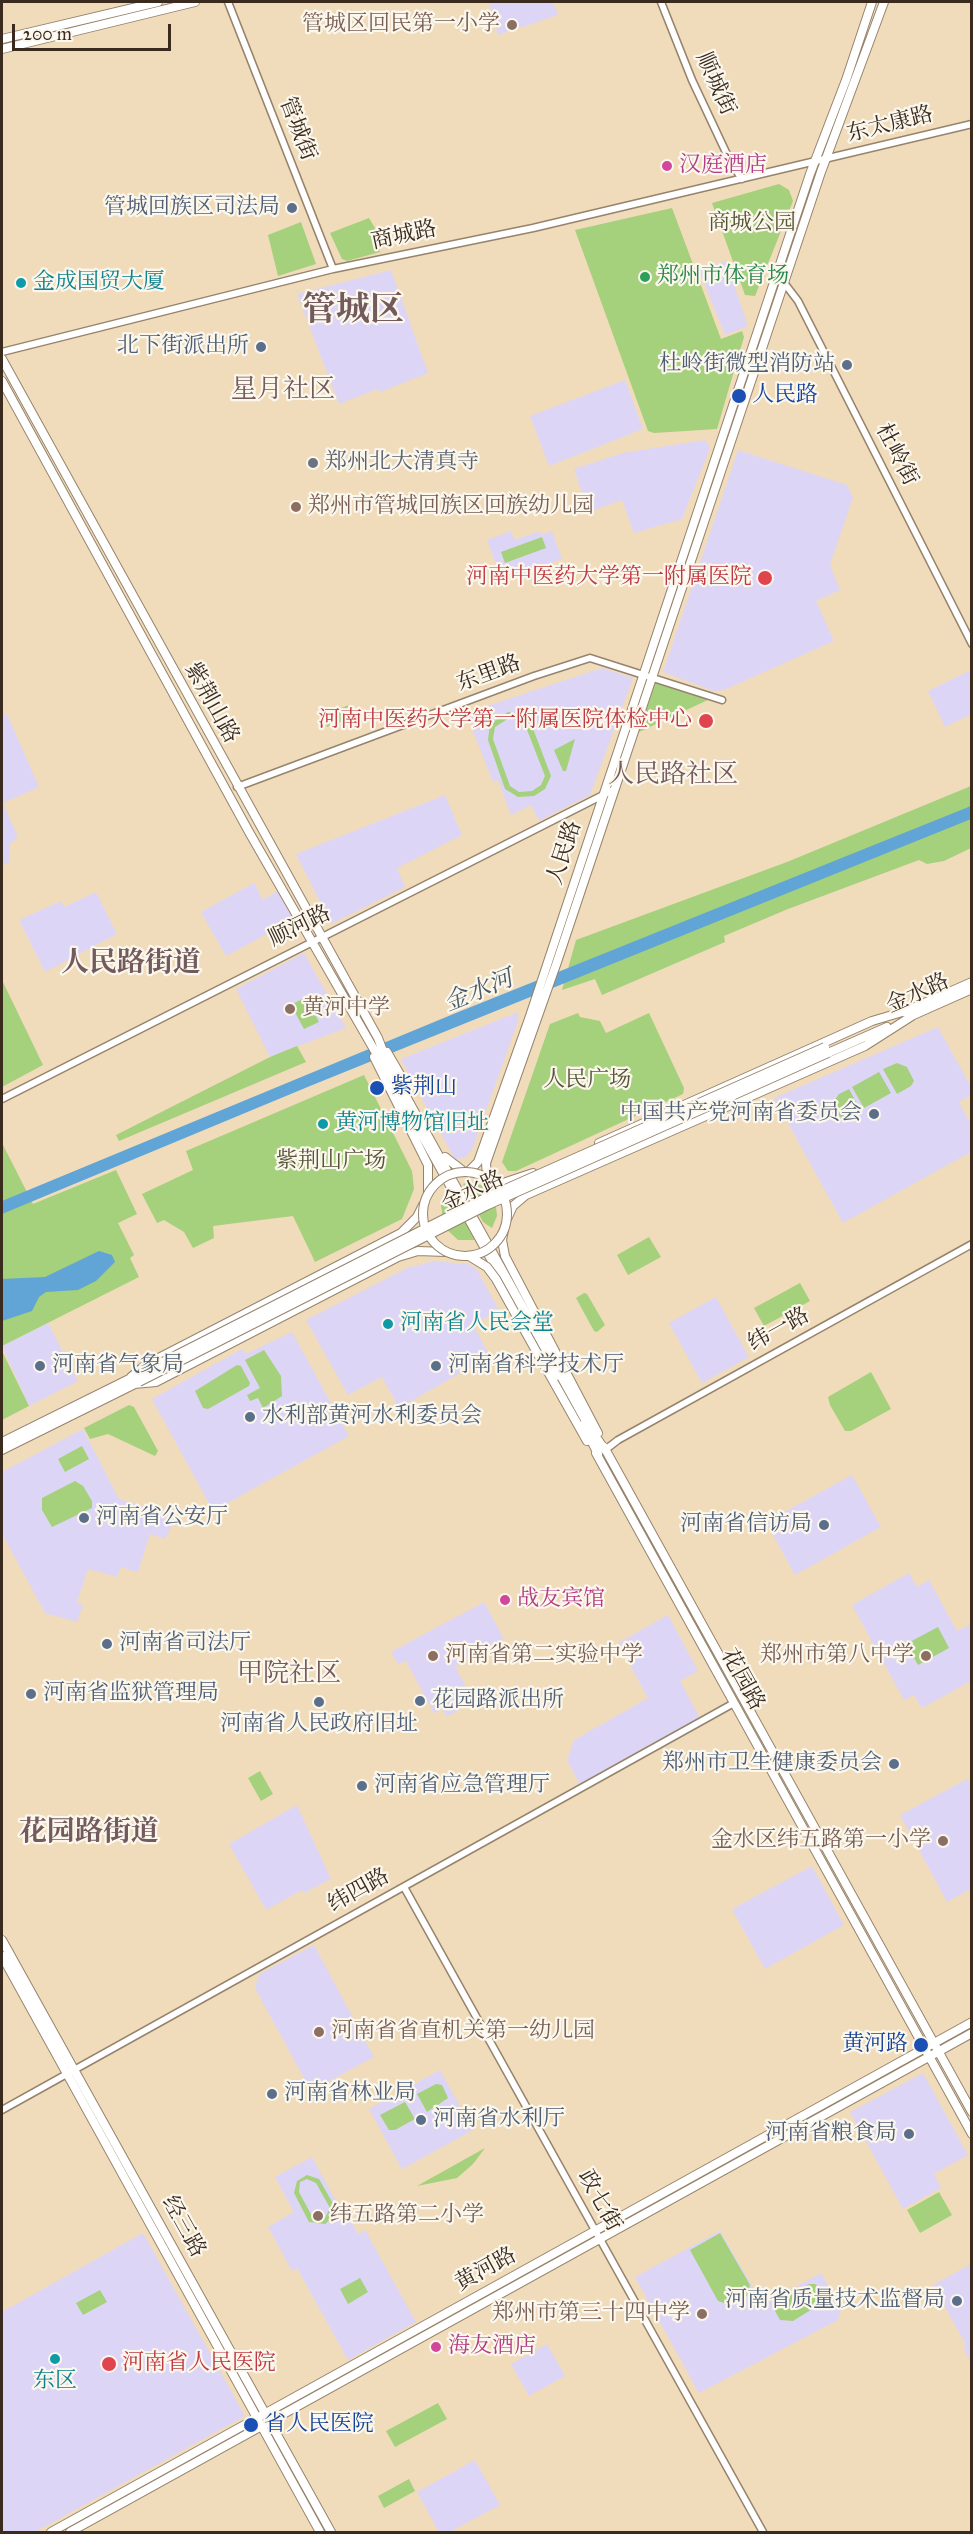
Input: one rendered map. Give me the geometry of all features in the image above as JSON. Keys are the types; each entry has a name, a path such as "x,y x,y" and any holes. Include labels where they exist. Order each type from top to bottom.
{"main road":[{"path":"2,39 158,2"},
{"path":"2,49 195,2"},
{"name":"人民路","path":"466,1171 478,1162 546,966 810,174 872,2"},
{"name":"人民路","path":"489,1179 486,1163 557,962 827,159 884,2"},
{"name":"紫荆山路","path":"2,359 378,1038 386,1066"},
{"name":"紫荆山路","path":"2,381 311,941 368,1042 386,1066"},
{"name":"金水路","path":"910,1013 972,981"},
{"name":"金水路","path":"2,1450 475,1203 910,1013 972,989"},
{"path":"386,1066 419,1110 444,1156 466,1171 503,1183 528,1175 872,1021 910,1013"},
{"path":"135,1380 156,1382 398,1257 418,1251 468,1256 489,1248 504,1230 513,1206 526,1195 865,1046 910,1013"},
{"path":"386,1066 404,1117 428,1165 428,1193"},
{"path":"386,1066 602,1452"},
{"path":"135,1380 147,1364 401,1233 417,1217 428,1193 445,1176 466,1171"},
{"path":"489,1179 503,1195 507,1218"},
{"path":"423,1205 423,1223 428,1234 446,1252"},
{"name":"花园路","path":"504,1230 502,1240 505,1256 560,1359 602,1452 734,1703 972,2134"},
{"name":"花园路","path":"468,1256 487,1267 496,1279 580,1431 602,1452 972,2112"},
{"name":"金水路","path":"2,1442 135,1380"},
{"name":"经三路","path":"2,1940 261,2426 320,2532"},
{"name":"经三路","path":"2,1956 71,2072 331,2532"},
{"name":"黄河路","path":"51,2532 972,2022"},
{"name":"黄河路","path":"70,2532 972,2032"}],"street":[{"name":"管城街","path":"228,2 333,269"},
{"name":"顺城街","path":"662,2 696,88 731,163 742,179"},
{"name":"东太康路","path":"816,162 972,124"},
{"name":"商城路","path":"2,352 333,269 533,228 816,162"},
{"name":"杜岭街","path":"785,284 798,301 972,644"},
{"name":"东里路","path":"237,787 582,660 598,658 722,700"},
{"name":"顺河路","path":"2,1099 615,789"},
{"name":"纬一路","path":"602,1452 618,1440 972,1244"},
{"name":"纬四路","path":"2,2110 734,1703"},
{"name":"政七街","path":"404,1887 763,2532"}],"shaded area":[{"name":"管城区回民第一小学","path":"489,2 553,2 558,15 498,35"},
{"path":"726,261 748,326 725,335 699,270"},
{"path":"391,270 428,373 380,392 378,389 339,404 297,294"},
{"path":"625,380 643,429 549,466 530,416"},
{"path":"705,440 710,448 682,519 634,533 622,500 589,512 574,469 623,453"},
{"name":"河南中医药大学第一附属医院","path":"738,450 847,485 853,497 830,565 840,590 816,601 834,641 724,690 714,691 663,672"},
{"path":"511,531 515,540 540,531 541,535 552,531 562,559 502,581 487,540"},
{"path":"602,668 633,678 590,795 539,821 531,805 511,815 498,780 493,782 466,713"},
{"path":"969,671 971,714 945,727 928,691"},
{"path":"7,714 39,787 3,803 18,837 10,844 9,862 2,866 2,716"},
{"path":"445,795 462,835 397,868 405,887 331,924 296,854"},
{"path":"254,883 263,900 278,891 293,920 226,956 201,912"},
{"path":"96,892 117,934 45,972 19,920 61,901 64,907"},
{"name":"黄河中学","path":"304,953 346,1028 270,1057 236,989"},
{"path":"518,1012 518,1021 472,1150 466,1157 455,1160 401,1059"},
{"name":"中国共产党河南省委员会","path":"938,1027 971,1087 971,1095 959,1102 971,1125 971,1152 843,1223 774,1098"},
{"name":"河南省人民会堂","path":"434,1261 467,1264 476,1268 499,1310 473,1325 490,1356 399,1408 382,1377 348,1395 306,1320 407,1268"},
{"path":"716,1297 749,1357 702,1383 669,1323"},
{"name":"河南省气象局","path":"48,1323 78,1381 29,1406 2,1346"},
{"name":"水利部黄河水利委员会","path":"292,1332 349,1436 213,1511 152,1399 242,1349 246,1354"},
{"name":"河南省公安厅","path":"83,1429 119,1499 153,1509 160,1506 171,1527 165,1539 150,1534 138,1572 121,1567 117,1577 88,1569 77,1602 83,1605 77,1622 45,1613 2,1534 2,1472"},
{"name":"河南省信访局","path":"852,1475 881,1527 795,1575 766,1522"},
{"name":"郑州市第八中学","path":"909,1573 917,1587 929,1580 957,1631 971,1624 971,1681 922,1708 914,1695 904,1700 852,1605"},
{"name":"河南省第二实验中学","path":"484,1602 504,1639 455,1666 474,1701 447,1717 442,1709 434,1713 406,1661 398,1664 391,1652"},
{"path":"668,1615 698,1671 680,1681 700,1718 580,1785 567,1760 574,1740 648,1698 618,1643"},
{"name":"金水区纬五路第一小学","path":"967,1779 972,1787 971,1889 947,1902 900,1815"},
{"path":"297,1805 331,1879 304,1893 302,1890 266,1910 229,1844"},
{"path":"812,1866 844,1925 765,1969 732,1909"},
{"name":"河南省省直机关第一幼儿园","path":"314,1945 374,2057 311,2091 255,1988 259,1974"},
{"name":"河南省水利厅","path":"440,2070 473,2130 402,2169 369,2109"},
{"name":"河南省粮食局","path":"923,2073 968,2155 934,2174 941,2188 903,2209 850,2112"},
{"path":"312,2157 342,2212 345,2210 358,2234 365,2230 416,2322 348,2360 297,2268 292,2271 268,2227 294,2212 275,2177"},
{"name":"郑州市第三十四中学","path":"720,2231 763,2305 821,2273 841,2309 838,2320 699,2393 635,2277"},
{"name":"河南省人民医院","path":"143,2233 245,2416 35,2532 2,2532 2,2312"},
{"name":"河南省质量技术监督局","path":"971,2264 971,2363 963,2347 966,2345 933,2285"},
{"path":"547,2344 565,2376 529,2396 511,2364"},
{"path":"475,2460 500,2505 450,2532 439,2532 417,2492"}],"green space":[{"name":"商城公园","path":"779,184 789,190 793,201 755,296 745,295 712,203"},
{"name":"郑州市体育场","path":"672,208 721,339 742,331 744,337 717,429 654,433 648,431 575,230"},
{"path":"369,218 375,228 380,252 347,261 342,259 330,233"},
{"path":"301,222 316,264 278,276 268,235"},
{"path":"542,537 546,548 505,563 501,552"},
{"path":"656,680 710,699 639,732"},
{"path":"349,705 354,717 327,727 323,715"},
{"path":"508,712 522,714 529,718 551,776 545,789 534,796 518,797 505,789 488,740 490,724","holes":["509,718 524,722 545,776 541,785 532,791 519,792 510,786 493,739 495,727"]},
{"path":"575,739 566,771 563,771 554,750"},
{"path":"971,786 971,848 944,861 927,864 919,860 788,909 724,936 725,942 602,995 595,979 562,990 576,940 787,862"},
{"path":"2,980 43,1065 2,1087"},
{"path":"306,997 319,1022 304,1029 291,1005"},
{"name":"人民广场","path":"578,1013 580,1017 600,1021 606,1033 649,1013 684,1088 683,1094 516,1171 508,1171 502,1162 550,1024"},
{"path":"297,1046 306,1062 119,1141 116,1135 270,1057"},
{"path":"897,1063 907,1067 914,1081 911,1086 897,1094 883,1069"},
{"path":"879,1072 891,1093 864,1108 852,1087"},
{"name":"紫荆山广场","path":"364,1075 412,1171 414,1189 402,1219 315,1262 293,1216 213,1226 214,1238 193,1248 184,1232 164,1220 157,1223 142,1194 193,1170 186,1151"},
{"path":"849,1089 862,1113 845,1122 835,1111 834,1101 839,1094"},
{"path":"2,1143 33,1204 116,1170 137,1214 118,1223 134,1255 130,1258 139,1277 2,1346"},
{"path":"471,1182 484,1186 495,1198 497,1216 492,1228 483,1222 463,1184"},
{"path":"449,1192 478,1240 458,1240 444,1227 441,1205"},
{"path":"649,1237 661,1257 628,1275 617,1255"},
{"path":"800,1283 810,1301 764,1326 754,1308"},
{"path":"584,1293 587,1294 605,1325 597,1332 594,1331 576,1298"},
{"path":"264,1350 281,1376 282,1396 263,1408 258,1398 250,1401 247,1395 260,1388 245,1360"},
{"path":"2,1351 29,1406 2,1420"},
{"path":"237,1365 241,1366 250,1383 249,1386 208,1409 203,1408 195,1391"},
{"path":"871,1372 891,1409 851,1431 845,1431 828,1397"},
{"path":"129,1405 134,1407 158,1451 155,1456 108,1434 90,1439 84,1428"},
{"path":"82,1446 89,1459 65,1472 58,1459"},
{"path":"75,1481 83,1486 92,1501 92,1508 52,1527 42,1510 42,1498"},
{"path":"938,1627 949,1648 918,1665 906,1644"},
{"path":"260,1771 273,1794 261,1801 248,1778"},
{"path":"436,2084 442,2085 448,2098 427,2112 417,2094"},
{"path":"405,2102 415,2119 395,2130 389,2130 380,2115"},
{"path":"485,2148 473,2164 457,2178 417,2186"},
{"path":"307,2175 319,2179 335,2207 334,2216 325,2224 309,2222 294,2193 297,2181","holes":["307,2179 316,2183 330,2208 324,2220 313,2218 299,2192 300,2182"]},
{"path":"939,2192 952,2215 920,2233 907,2210"},
{"path":"720,2233 750,2285 747,2296 730,2305 718,2301 690,2250"},
{"path":"360,2278 368,2292 348,2304 340,2289"},
{"path":"809,2284 815,2284 823,2290 822,2303 793,2321 780,2320 775,2311 778,2302"},
{"path":"100,2290 107,2302 83,2315 76,2303"},
{"path":"438,2403 447,2419 395,2447 386,2431"},
{"path":"409,2479 415,2491 384,2508 378,2496"}],"water":[{"path":"971,806 971,819 310,1086 2,1214 2,1201 451,1015"},
{"path":"99,1251 112,1255 115,1262 96,1281 78,1290 46,1292 39,1297 32,1311 2,1321 2,1279 45,1277"}],"place":[{"name":"管城区回民第一小学","path":"512,25"},
{"name":"汉庭酒店","path":"667,166"},
{"name":"管城回族区司法局","path":"292,208"},
{"name":"郑州市体育场","path":"645,277"},
{"name":"金成国贸大厦","path":"21,283"},
{"name":"北下街派出所","path":"261,347"},
{"name":"杜岭街微型消防站","path":"847,365"},
{"name":"人民路","path":"739,396"},
{"name":"郑州北大清真寺","path":"313,463"},
{"name":"郑州市管城回族区回族幼儿园","path":"296,507"},
{"name":"河南中医药大学第一附属医院","path":"765,578"},
{"name":"河南中医药大学第一附属医院体检中心","path":"706,721"},
{"name":"黄河中学","path":"290,1009"},
{"name":"紫荆山","path":"377,1088"},
{"name":"中国共产党河南省委员会","path":"874,1114"},
{"name":"黄河博物馆旧址","path":"323,1124"},
{"name":"河南省人民会堂","path":"388,1324"},
{"name":"河南省气象局","path":"40,1366"},
{"name":"河南省科学技术厅","path":"436,1366"},
{"name":"水利部黄河水利委员会","path":"250,1417"},
{"name":"河南省公安厅","path":"84,1518"},
{"name":"河南省信访局","path":"824,1525"},
{"name":"战友宾馆","path":"505,1600"},
{"name":"河南省司法厅","path":"107,1644"},
{"name":"河南省第二实验中学","path":"433,1656"},
{"name":"郑州市第八中学","path":"926,1656"},
{"name":"河南省监狱管理局","path":"31,1694"},
{"name":"花园路派出所","path":"420,1701"},
{"name":"河南省人民政府旧址","path":"319,1702"},
{"name":"郑州市卫生健康委员会","path":"894,1764"},
{"name":"河南省应急管理厅","path":"362,1786"},
{"name":"金水区纬五路第一小学","path":"943,1841"},
{"name":"河南省省直机关第一幼儿园","path":"319,2032"},
{"name":"黄河路","path":"921,2045"},
{"name":"河南省林业局","path":"272,2094"},
{"name":"河南省水利厅","path":"421,2120"},
{"name":"河南省粮食局","path":"909,2134"},
{"name":"纬五路第二小学","path":"318,2216"},
{"name":"河南省质量技术监督局","path":"957,2301"},
{"name":"郑州市第三十四中学","path":"702,2314"},
{"name":"海友酒店","path":"436,2347"},
{"name":"东区","path":"55,2359"},
{"name":"河南省人民医院","path":"109,2364"},
{"name":"省人民医院","path":"251,2425"}],"district":[{"name":"管城区","path":"353,312"},
{"name":"星月社区","path":"283,391"},
{"name":"人民路社区","path":"673,776"},
{"name":"人民路街道","path":"131,964"},
{"name":"甲院社区","path":"289,1675"},
{"name":"花园路街道","path":"89,1833"}],"water label":[{"name":"金水河","path":"479,992"}]}
